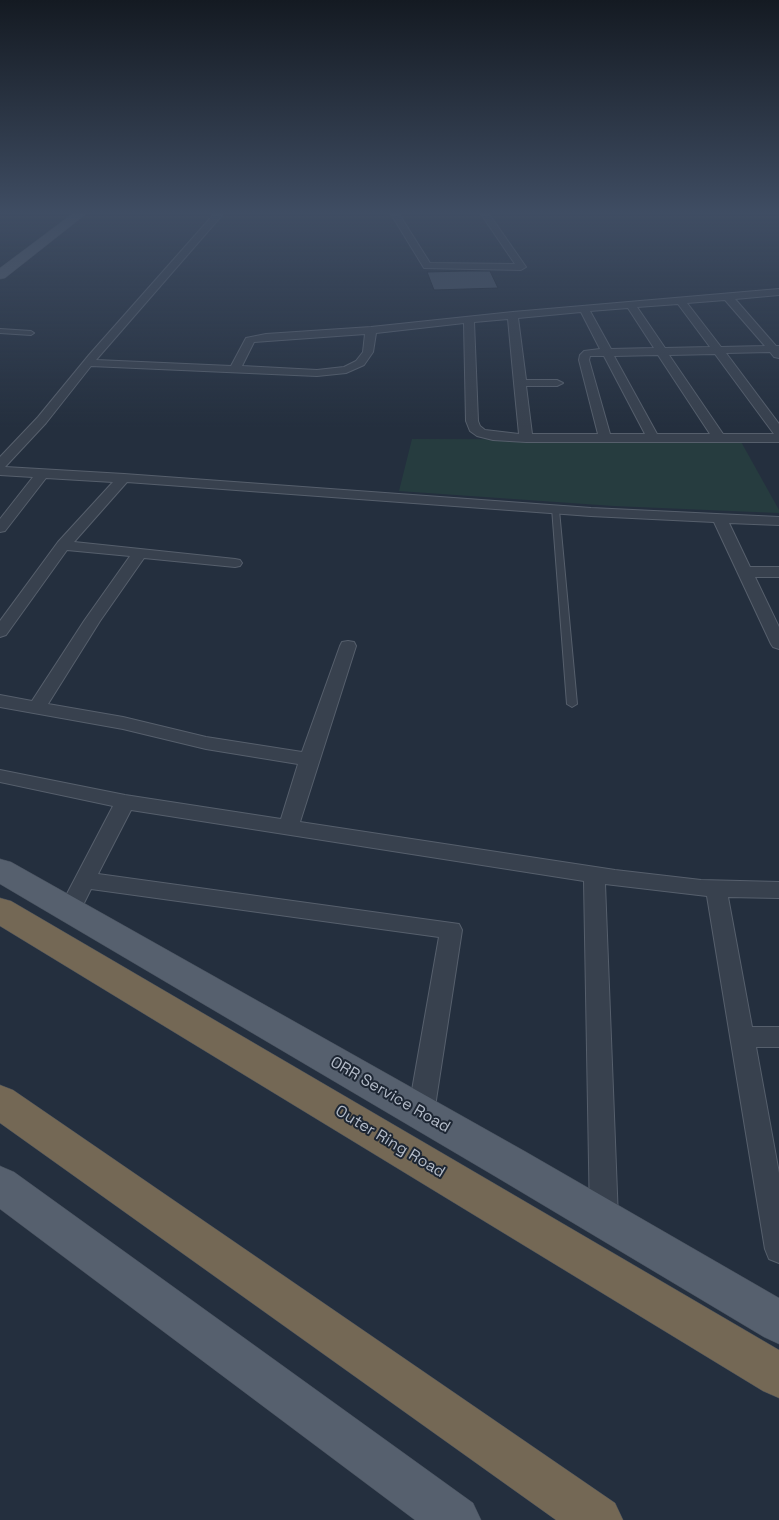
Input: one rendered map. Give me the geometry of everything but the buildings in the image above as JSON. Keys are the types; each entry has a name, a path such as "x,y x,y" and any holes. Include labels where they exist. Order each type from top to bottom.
{"highway":[{"name":"Outer Ring Road","path":"0,910 779,1375"},
{"path":"0,1102 598,1520"}],"main road":[{"name":"ORR Service Road","path":"0,870 77,896 421,1113 779,1322"},
{"path":"0,1185 456,1520"}],"street":[{"path":"0,465 42,420 88,363 157,285"},
{"path":"235,370 250,340 266,336 371,330 680,300 778,294"},
{"path":"727,296 777,351"},
{"path":"680,300 779,432"},
{"path":"632,305 719,438"},
{"path":"584,309 652,438"},
{"path":"513,315 526,438"},
{"path":"469,320 472,425 487,435 526,438 779,438"},
{"path":"88,363 317,373 346,370 360,364 368,352 371,330"},
{"path":"605,438 584,357 588,353 717,349 777,351"},
{"path":"520,383 557,383"},
{"path":"0,471 124,478 555,510 779,521"},
{"path":"0,528 43,474"},
{"path":"0,632 63,545 124,478"},
{"path":"720,519 745,572 772,613 779,644"},
{"path":"63,545 235,563"},
{"path":"37,708 92,621 140,553"},
{"path":"745,572 779,572"},
{"path":"288,827 348,646"},
{"path":"0,701 123,723 206,743 309,759"},
{"path":"0,776 125,802 594,875 666,885 716,889 779,890"},
{"path":"125,802 77,896 451,930 421,1113"},
{"path":"594,875 604,1219"},
{"path":"716,889 778,1238"},
{"path":"742,1037 779,1037"}],"lane":[{"path":"0,331 31,334"},
{"path":"555,510 572,704"}],"green space":[{"path":"412,439 740,440 779,513 614,506 399,491"}]}
